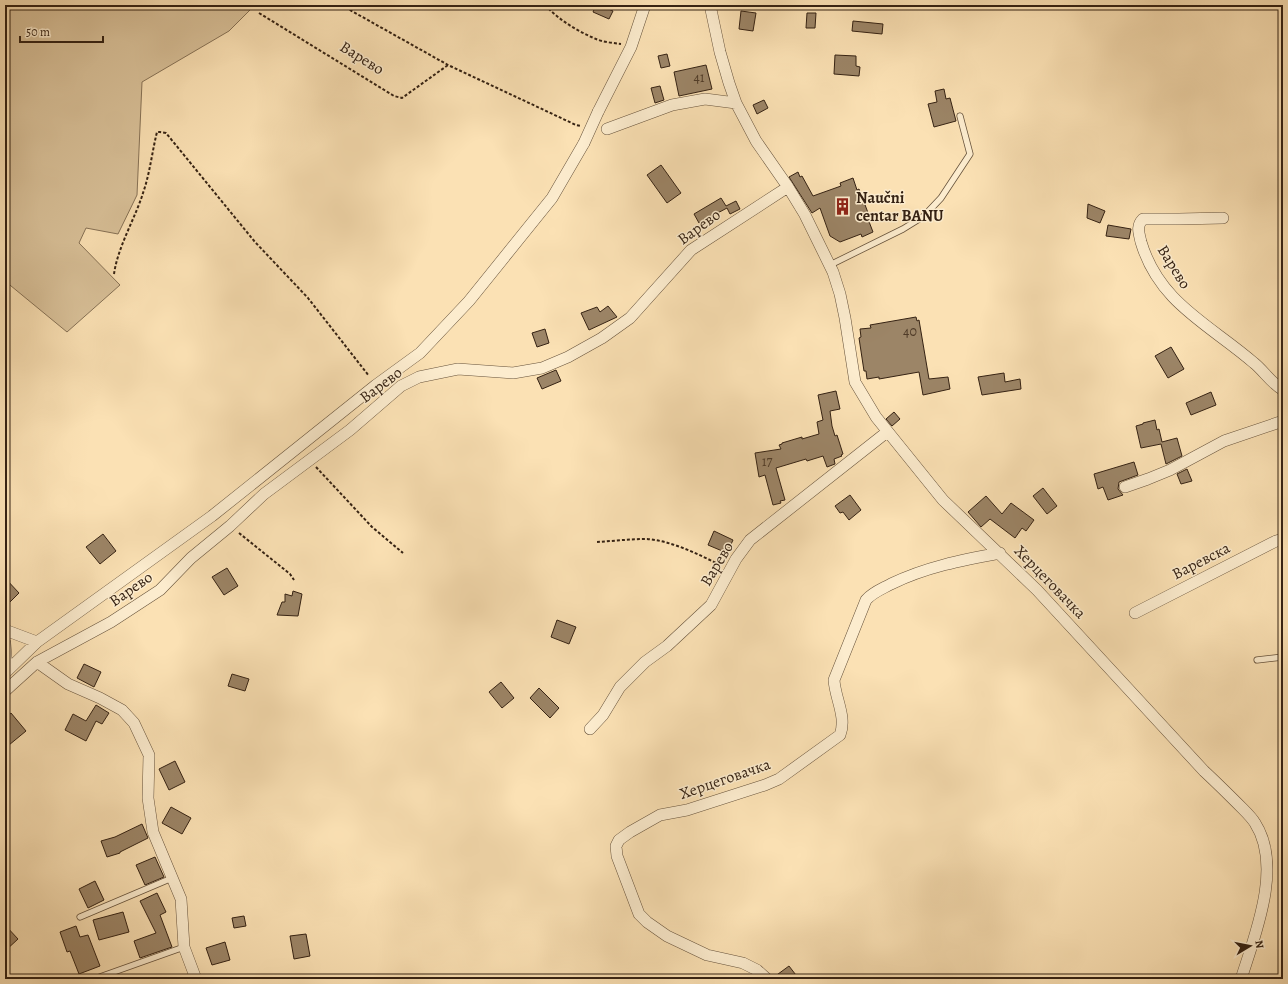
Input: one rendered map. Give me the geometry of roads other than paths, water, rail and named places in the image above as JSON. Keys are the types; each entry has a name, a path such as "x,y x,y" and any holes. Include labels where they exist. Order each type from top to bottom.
{"street":[{"path":"6,672 37,642 212,516 376,385 420,353 469,301 552,198 584,143 631,47 645,5"},
{"path":"710,5 720,52 736,102 756,141 788,187 805,215 830,265 840,294 855,382 887,432 944,500 1000,553"},
{"path":"607,128 672,105 705,99 736,102"},
{"name":"Варево","path":"5,690 37,662 111,622 160,590 191,558 230,526 264,494 350,430 402,386 419,376 458,369 513,373 542,368 568,357 602,338 630,318 691,250 788,187"},
{"name":"Варево","path":"1223,218 1179,220 1143,219 1138,228 1148,259 1170,296 1254,363 1283,390"},
{"path":"394,372 402,386"},
{"path":"1125,487 1148,480 1170,470 1224,441 1283,421"},
{"name":"Варево","path":"590,729 603,715 620,687 645,662 667,646 711,605 736,559 750,540 887,432"},
{"name":"Варевска","path":"1135,613 1283,538"},
{"name":"Херцеговачка","path":"767,979 757,970 743,964 707,955 667,936 643,918 639,914 617,856 616,846 619,840 660,815 687,810 765,785 779,779 840,735 843,728 834,680 866,600 871,594 931,568 960,560 1000,553 1047,601 1204,771 1230,795 1255,822 1264,846 1267,873 1265,897 1241,979"},
{"path":"5,630 37,642"},
{"path":"5,643 6,672"},
{"path":"37,662 68,684 122,710 134,723 149,755 148,798 153,832 181,899 184,947 196,979"}],"lane":[{"path":"830,265 903,229 924,216 941,198 970,154 960,116"},
{"path":"1257,660 1283,657"},
{"path":"80,917 172,878"},
{"path":"94,979 184,947"}],"place":[{"name":"Naučni centar BANU","path":"843,207"}]}
